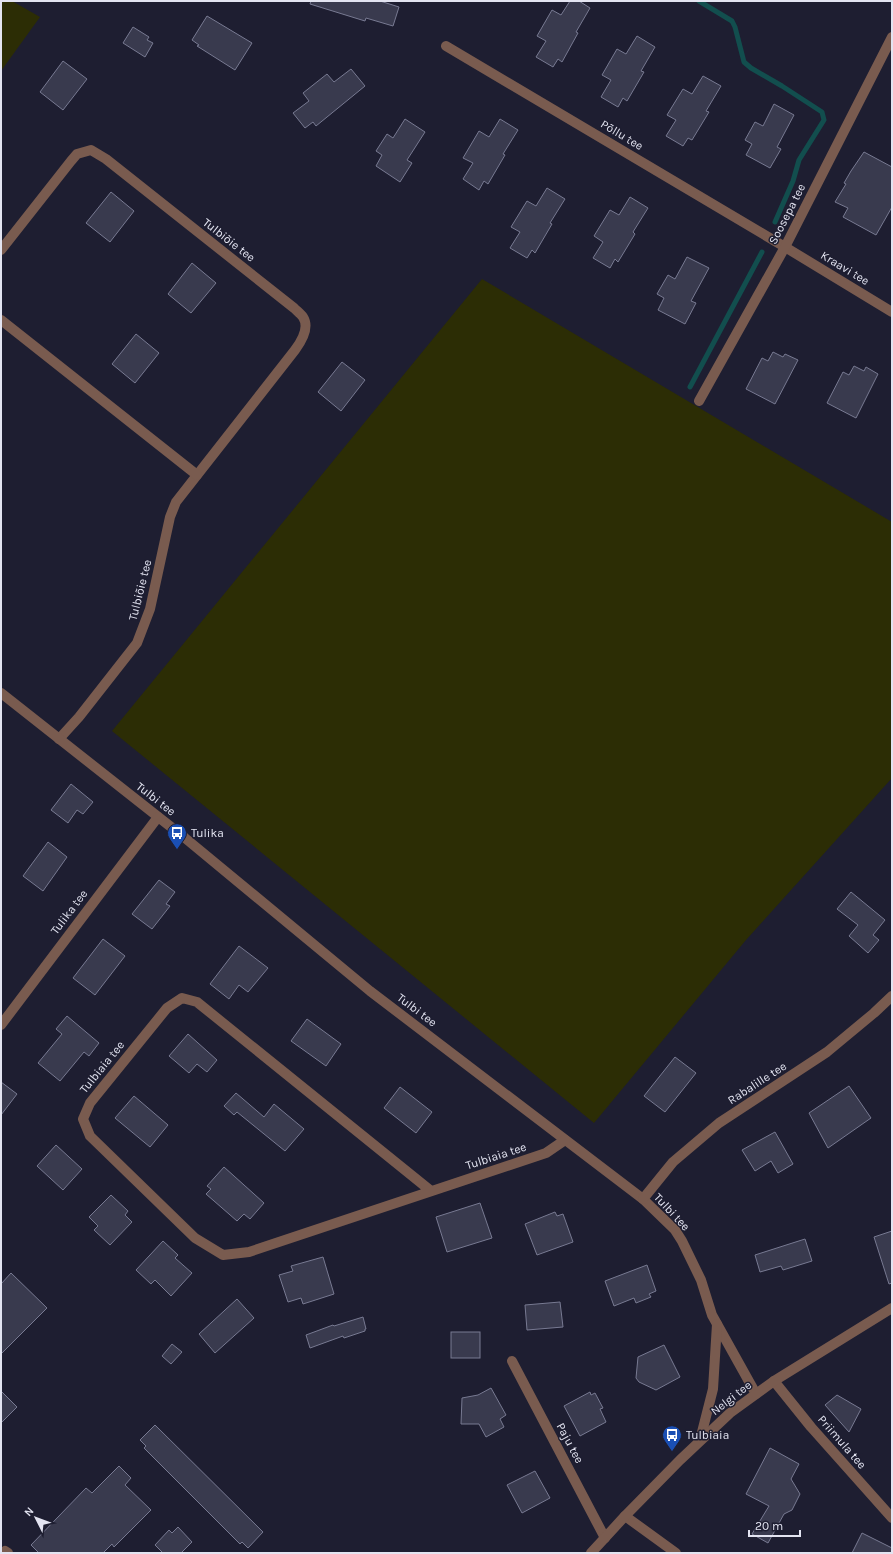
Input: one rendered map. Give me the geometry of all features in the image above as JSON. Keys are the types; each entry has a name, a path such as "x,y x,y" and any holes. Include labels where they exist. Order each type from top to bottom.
{"street":[{"name":"Soosepa tee","path":"699,401 785,247 892,37"},
{"name":"Põllu tee","path":"446,46 785,247"},
{"name":"Tulbiõie tee","path":"1,250 77,154 91,150 118,168 294,308 304,318 305,329 302,340 176,502 170,517 150,610 137,643 79,717 59,739"},
{"name":"Kraavi tee","path":"785,247 892,312"},
{"path":"1,320 197,475"},
{"name":"Tulbi tee","path":"1,693 158,817 370,991 643,1199 675,1230 682,1240 701,1280 712,1315 756,1394"},
{"name":"Tulika tee","path":"1,1025 158,817"},
{"name":"Rabalille tee","path":"643,1199 673,1162 719,1123 828,1052 892,996"},
{"name":"Tulbiaia tee","path":"431,1191 197,1002 182,998 167,1008 90,1103 83,1119 90,1136 195,1238 223,1255 249,1252 546,1153 565,1140"},
{"name":"Nelgi tee","path":"591,1553 625,1516 700,1440 730,1413 774,1381 892,1308"},
{"path":"700,1440 713,1389 717,1324"},
{"name":"Paju tee","path":"512,1361 605,1538"},
{"name":"Priimula tee","path":"774,1381 812,1427 892,1518"},
{"path":"625,1516 676,1553"}],"shaded area":[{"path":"1,1 12,1 40,17 1,71"},
{"path":"482,279 892,522 892,778 746,940 594,1123 112,731"}],"building":[{"path":"311,1 380,1 399,7 393,26 366,18 365,21 310,4"},
{"path":"570,1 579,1 590,8 576,32 578,33 562,62 558,59 553,67 536,57 546,41 537,36 552,10 561,15"},
{"path":"207,16 252,43 235,70 197,46 199,45 192,40"},
{"path":"133,27 149,37 147,40 153,43 145,57 123,43"},
{"path":"637,36 655,47 641,71 644,72 627,101 623,98 618,107 601,97 611,80 602,75 617,49 626,54"},
{"path":"63,61 87,79 63,110 40,92"},
{"path":"351,69 365,86 316,126 313,122 305,128 293,113 309,101 303,93 327,74 334,82"},
{"path":"703,76 721,86 706,111 709,112 692,140 688,138 683,146 666,136 676,120 667,115 683,89 692,94"},
{"path":"774,104 794,115 777,147 781,149 770,168 746,155 752,144 745,140 755,122 763,126"},
{"path":"405,119 425,132 407,160 412,163 400,182 376,166 382,155 376,151 387,134 393,138"},
{"path":"500,119 518,130 503,154 505,155 488,184 484,181 479,190 463,179 473,163 463,158 479,131 489,137"},
{"path":"864,152 892,167 892,207 876,235 843,217 848,208 835,202 846,184 844,183"},
{"path":"547,188 565,199 550,223 552,224 535,253 532,250 527,258 510,248 520,232 511,227 527,201 536,206"},
{"path":"111,192 134,211 110,242 86,223"},
{"path":"630,197 648,208 633,232 635,234 618,262 615,259 610,268 593,258 603,242 594,236 610,210 619,215"},
{"path":"687,257 709,268 691,301 696,303 685,324 658,310 664,298 657,294 668,275 675,279"},
{"path":"192,263 216,283 191,313 168,294"},
{"path":"136,334 159,353 135,383 112,364"},
{"path":"773,352 783,357 785,354 798,360 775,404 746,389 762,358 768,361"},
{"path":"342,362 365,380 341,411 318,392"},
{"path":"854,366 864,371 866,367 878,374 856,418 827,403 843,372 849,375"},
{"path":"71,784 93,802 83,814 77,810 68,823 51,810"},
{"path":"48,842 67,857 43,891 23,876"},
{"path":"159,880 175,892 166,904 170,906 152,929 132,914"},
{"path":"851,892 885,920 873,935 879,940 868,953 849,936 858,925 837,909"},
{"path":"103,939 125,956 95,995 73,978"},
{"path":"239,946 268,968 248,992 239,985 229,999 210,984"},
{"path":"67,1016 99,1043 89,1056 84,1052 60,1081 38,1063 62,1034 56,1029"},
{"path":"307,1019 341,1044 326,1066 291,1041"},
{"path":"188,1034 217,1060 207,1072 197,1064 189,1073 169,1056"},
{"path":"675,1057 696,1073 665,1112 644,1096"},
{"path":"1,1082 17,1094 1,1115"},
{"path":"849,1086 871,1118 828,1148 809,1113"},
{"path":"400,1087 432,1112 416,1133 384,1108"},
{"path":"236,1093 264,1117 274,1104 304,1129 285,1151 237,1112 234,1115 224,1106"},
{"path":"134,1096 168,1125 150,1147 115,1118"},
{"path":"775,1132 793,1164 778,1173 771,1161 755,1171 742,1150"},
{"path":"56,1145 82,1169 63,1190 37,1166"},
{"path":"224,1167 264,1203 250,1219 244,1214 237,1221 206,1194 211,1189 207,1186"},
{"path":"111,1195 128,1211 125,1215 132,1222 110,1245 94,1230 98,1226 89,1217"},
{"path":"480,1203 492,1238 447,1252 436,1217"},
{"path":"555,1212 557,1216 563,1214 573,1242 537,1255 525,1224"},
{"path":"892,1231 892,1283 889,1284 874,1237"},
{"path":"805,1239 812,1261 783,1270 781,1266 760,1272 755,1255"},
{"path":"163,1241 178,1255 175,1258 192,1273 171,1296 155,1280 151,1284 136,1270"},
{"path":"323,1257 334,1294 303,1304 301,1298 288,1302 279,1275 293,1271 291,1266"},
{"path":"647,1265 656,1291 649,1294 651,1297 636,1303 634,1298 614,1306 605,1281"},
{"path":"11,1273 47,1308 1,1354 1,1284"},
{"path":"237,1299 254,1318 215,1353 199,1334"},
{"path":"560,1302 563,1327 527,1330 525,1305"},
{"path":"363,1317 366,1329 365,1331 344,1338 343,1336 310,1348 306,1335 333,1325 334,1326"},
{"path":"451,1332 480,1332 480,1358 451,1358"},
{"path":"172,1344 182,1352 171,1364 162,1356"},
{"path":"664,1345 680,1377 656,1390 639,1382 636,1378 638,1357"},
{"path":"491,1388 506,1415 500,1419 504,1427 486,1437 479,1424 461,1424 462,1398 478,1395"},
{"path":"1,1391 17,1407 1,1423"},
{"path":"590,1392 591,1395 595,1393 603,1408 600,1409 606,1422 580,1436 564,1406"},
{"path":"837,1395 861,1409 849,1432 825,1405"},
{"path":"155,1425 263,1532 248,1548 242,1542 240,1544 144,1448 146,1446 140,1440"},
{"path":"770,1448 799,1464 791,1479 800,1494 792,1510 784,1514 768,1543 752,1534 769,1506 746,1494"},
{"path":"119,1466 131,1478 125,1485 151,1510 114,1547 112,1544 103,1553 39,1553 31,1545 86,1488 92,1493"},
{"path":"535,1471 550,1498 522,1513 507,1485"},
{"path":"178,1527 192,1542 181,1553 163,1553 155,1545 169,1530 172,1533"},
{"path":"862,1533 892,1548 892,1553 852,1553"}],"waterway":[{"path":"699,1 732,21 744,62 751,68 822,112 824,120 799,160 793,181 775,222"},
{"path":"690,387 762,252"}],"place":[{"name":"Tulika","path":"177,850"},
{"name":"Tulbiaia","path":"672,1452"}]}
